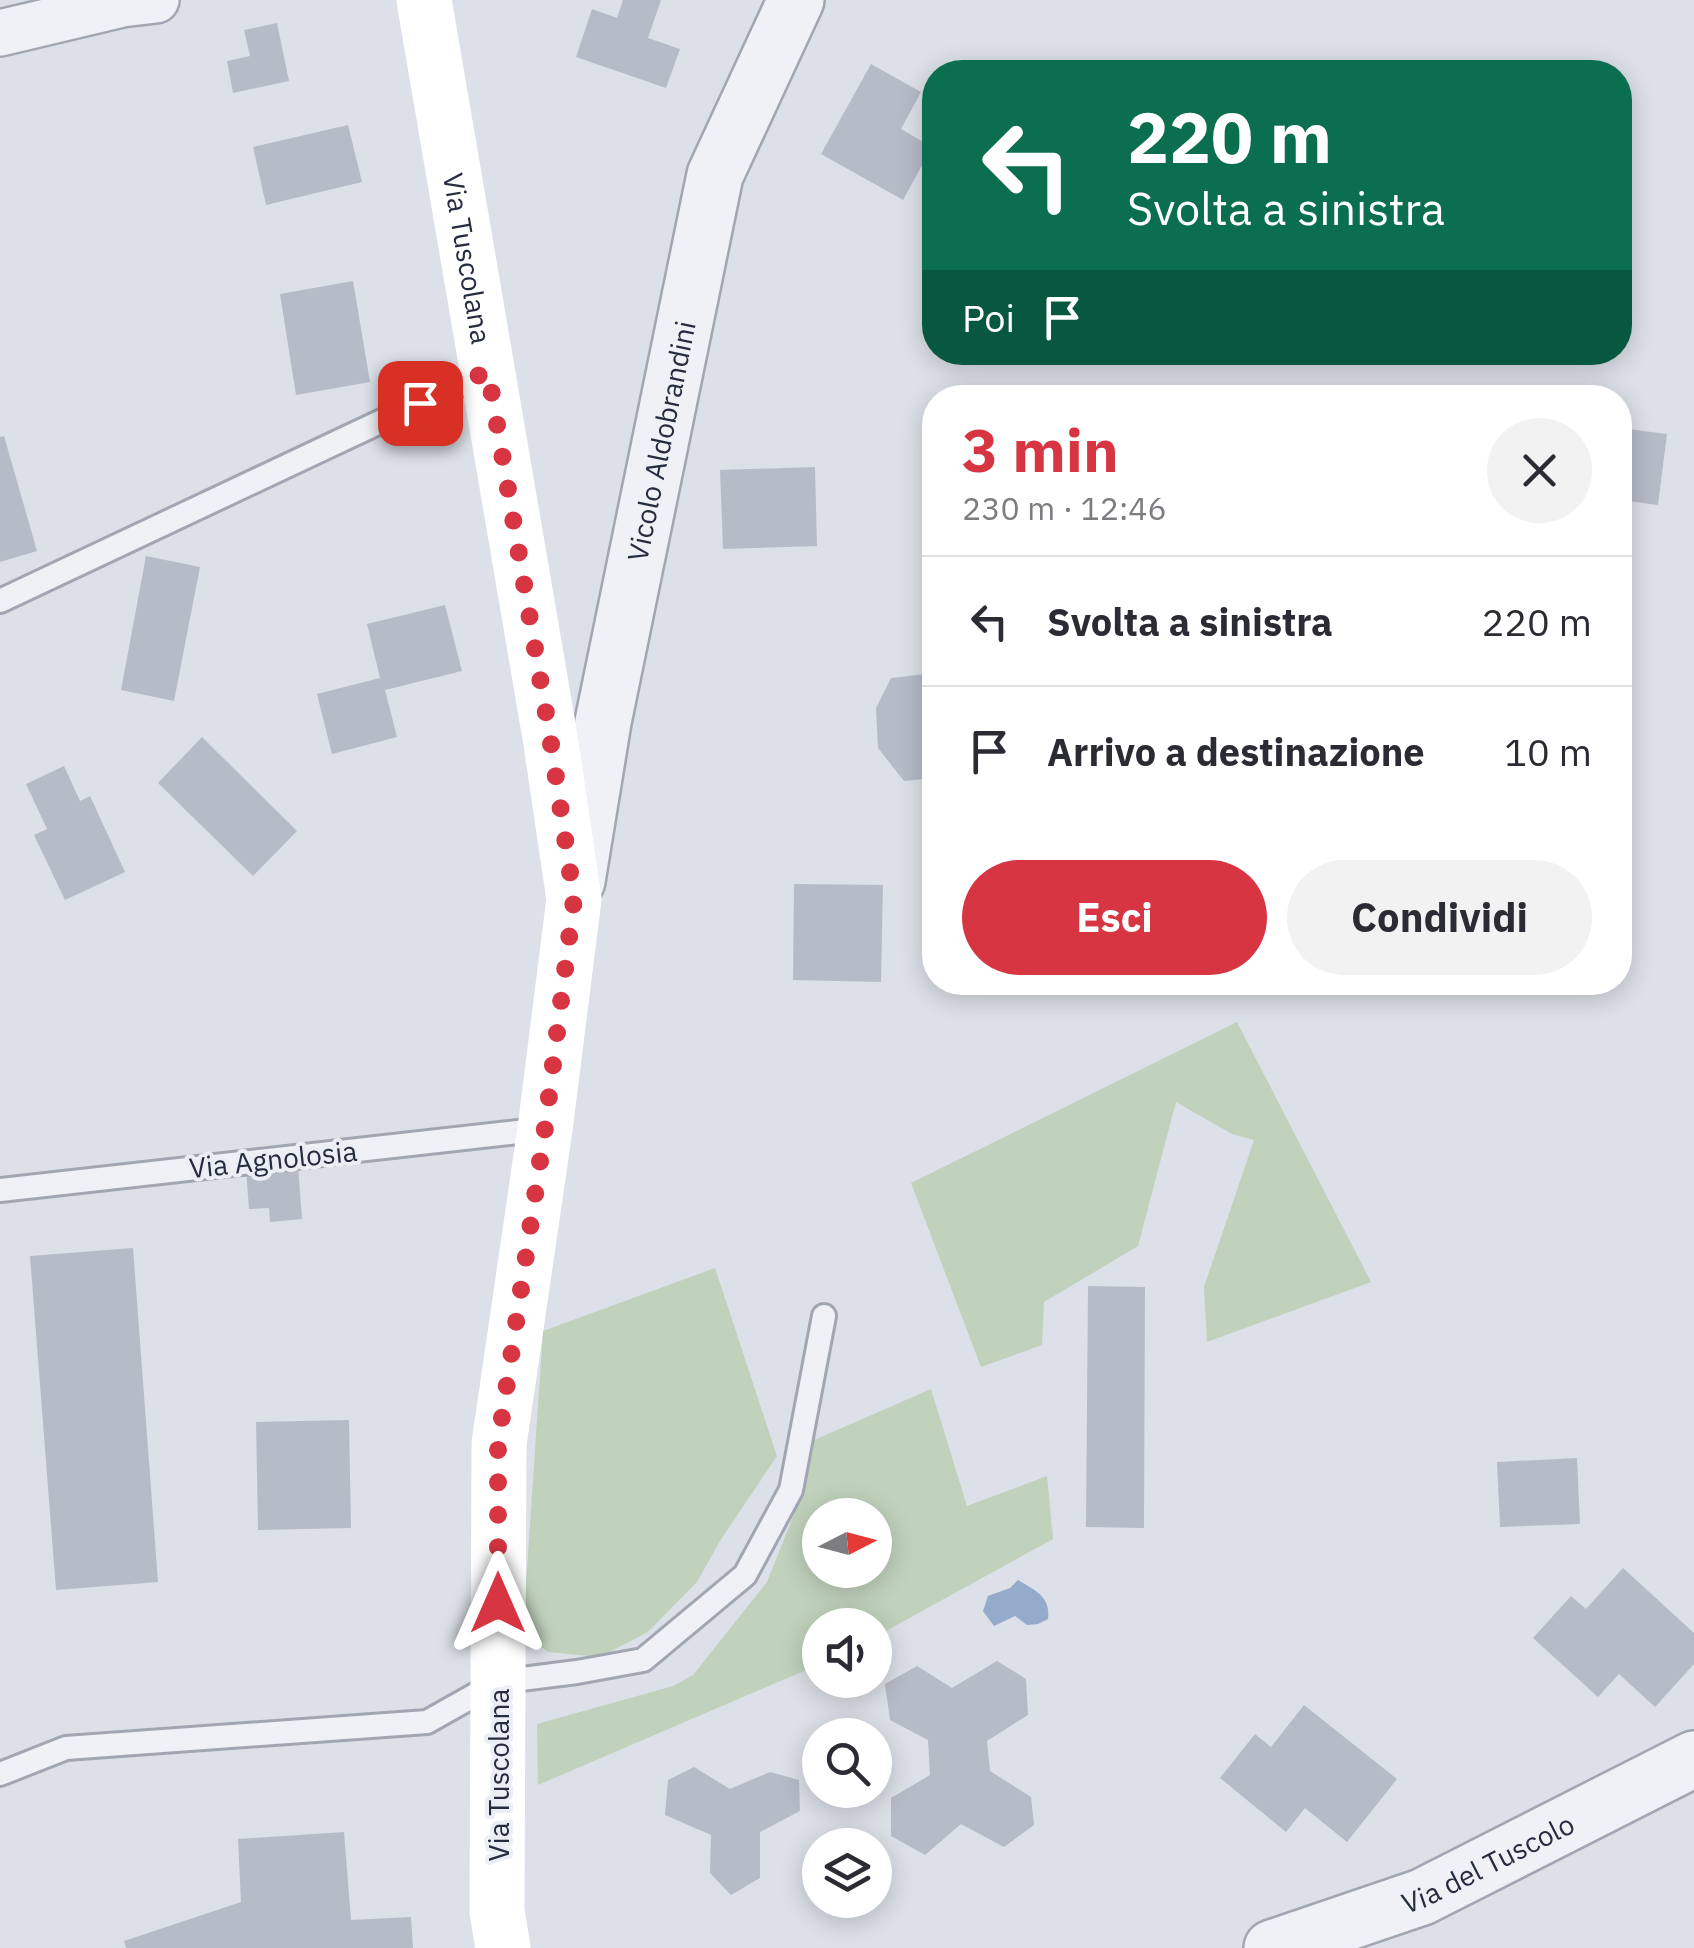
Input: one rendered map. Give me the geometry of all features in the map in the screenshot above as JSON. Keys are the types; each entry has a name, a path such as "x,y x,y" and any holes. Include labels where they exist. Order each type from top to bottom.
{"main road":[{"name":"Via Tuscolana","path":"424,0 574,899 498,1444 497,1912 503,1948"}],"street":[{"path":"0,33 122,4 156,0"},
{"name":"Vicolo Aldobrandini","path":"574,899 603,722 715,175 796,0"},
{"path":"550,737 603,722"},
{"name":"Via del Tuscolo","path":"1272,1948 1422,1897 1694,1759"}],"lane":[{"path":"0,601 488,371"},
{"name":"Via Agnolosia","path":"0,1190 545,1128"},
{"path":"0,1774 66,1748 427,1722 498,1682 643,1660 744,1574 791,1490 824,1316"}],"green space":[{"path":"1237,1022 1371,1282 1207,1342 1204,1287 1254,1140 1232,1134 1176,1102 1138,1246 1044,1302 1042,1345 981,1367 911,1183"},
{"path":"715,1268 777,1456 697,1582 648,1632 600,1657 548,1652 527,1636 525,1600 543,1331"},
{"path":"931,1389 967,1506 1047,1476 1053,1539 892,1628 892,1608 802,1608 802,1672 538,1785 537,1724 673,1686 693,1675 767,1582 806,1484 812,1441"}],"water":[{"path":"1018,1580 1044,1599 1048,1619 1027,1625 1015,1616 994,1626 983,1611 988,1596 1010,1588"}],"building":[{"path":"623,0 661,0 648,38 680,49 666,88 576,57 592,9 617,18"},
{"path":"277,23 289,81 233,93 227,61 250,56 244,30"},
{"path":"871,64 921,92 901,129 922,141 922,165 903,200 821,154"},
{"path":"348,125 362,182 266,205 253,147"},
{"path":"353,281 370,382 296,395 280,294"},
{"path":"1632,430 1667,434 1658,505 1632,502"},
{"path":"4,436 37,551 0,562 0,437"},
{"path":"815,467 817,546 723,549 720,470"},
{"path":"146,556 200,567 174,701 121,690"},
{"path":"445,605 462,671 385,690 397,737 332,754 317,694 380,678 367,624"},
{"path":"922,674 922,779 904,781 878,748 876,708 891,678"},
{"path":"202,737 297,831 253,876 158,783"},
{"path":"64,766 80,801 90,796 125,872 65,900 34,835 47,829 26,784"},
{"path":"794,884 883,885 881,982 793,980"},
{"path":"298,1166 302,1219 270,1222 269,1208 249,1209 246,1170"},
{"path":"133,1248 158,1582 56,1590 30,1256"},
{"path":"1088,1286 1145,1287 1144,1528 1086,1527"},
{"path":"349,1420 351,1528 258,1530 256,1422"},
{"path":"1577,1458 1580,1524 1500,1527 1497,1462"},
{"path":"1623,1568 1694,1633 1694,1664 1655,1707 1619,1674 1598,1697 1533,1638 1571,1596 1586,1609"},
{"path":"997,1661 1026,1679 1028,1715 987,1741 990,1771 1031,1797 1034,1825 1004,1847 961,1824 925,1855 892,1837 891,1808 892,1797 930,1775 928,1740 892,1721 887,1698 892,1698 892,1680 917,1666 952,1688"},
{"path":"1304,1705 1397,1779 1347,1842 1305,1808 1286,1832 1220,1778 1255,1734 1271,1747"},
{"path":"694,1767 730,1789 770,1772 799,1780 800,1811 760,1832 760,1878 731,1895 710,1873 711,1835 665,1815 668,1780"},
{"path":"344,1832 351,1920 411,1917 413,1948 126,1948 124,1941 241,1902 238,1839"}],"route":[{"path":"420,403 488,371 574,899 498,1444 498,1603"}]}
